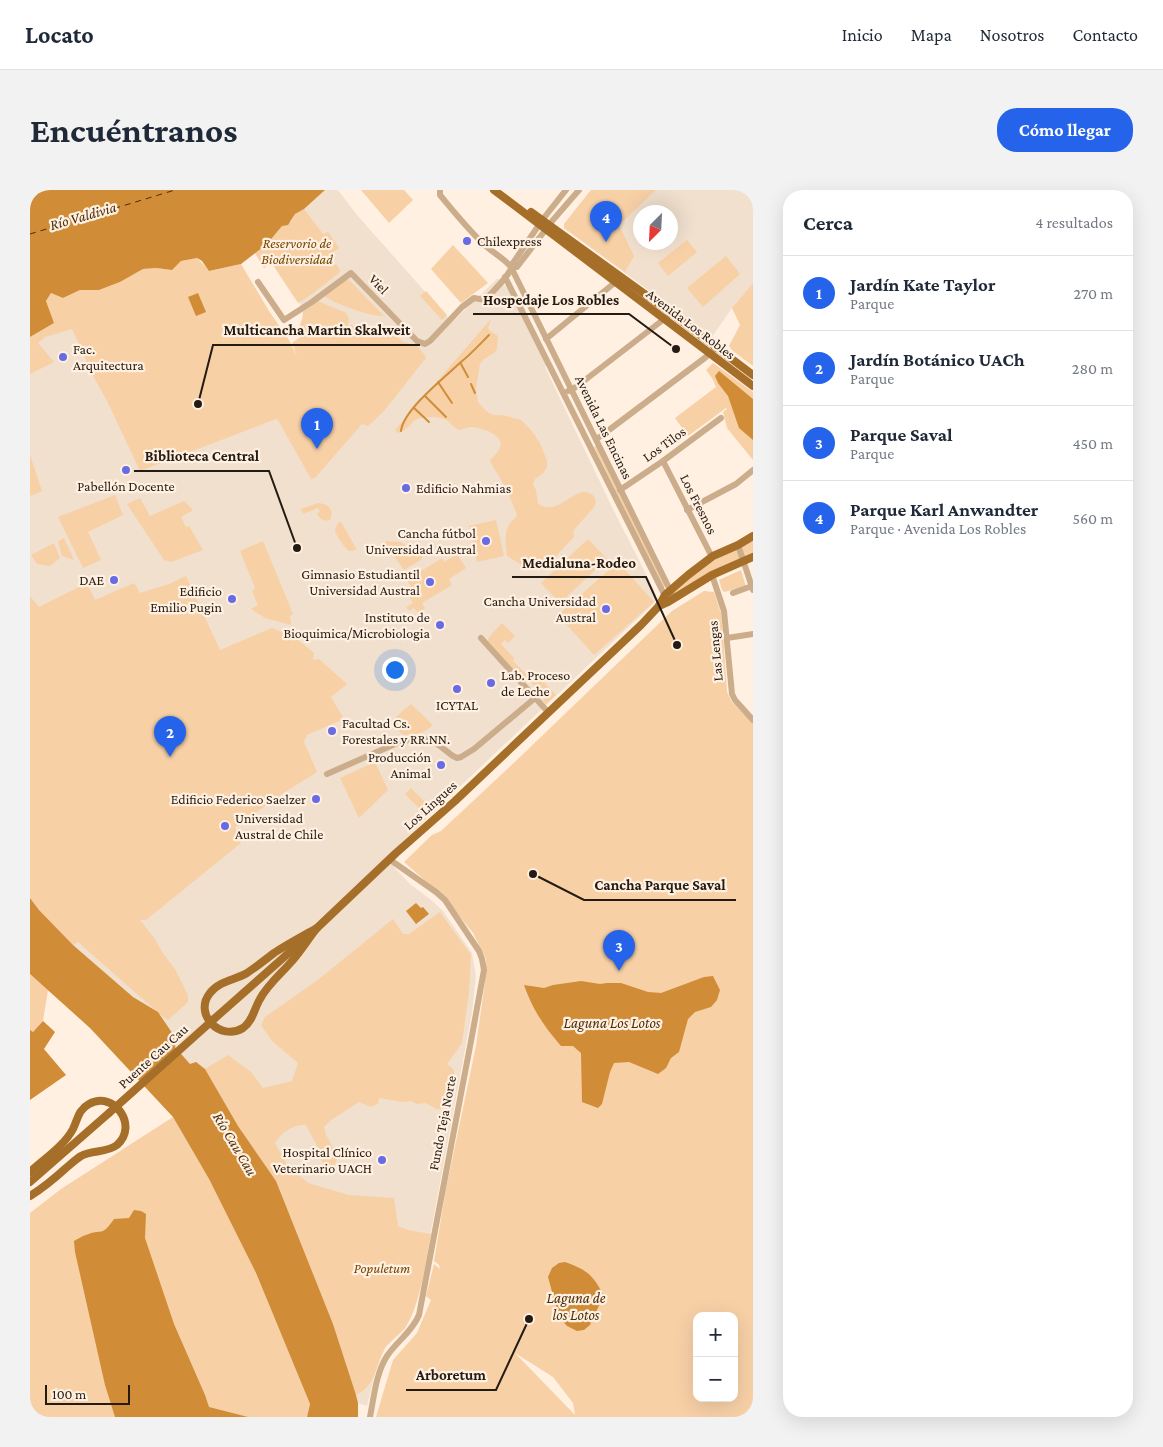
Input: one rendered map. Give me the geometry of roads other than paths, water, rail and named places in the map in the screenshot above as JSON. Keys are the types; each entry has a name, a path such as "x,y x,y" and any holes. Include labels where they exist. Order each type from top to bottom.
{"main road":[{"name":"Avenida Los Robles","path":"494,190 618,280 664,320 753,386"},
{"name":"Avenida Los Robles","path":"501,190 540,223"},
{"name":"Avenida Los Robles","path":"618,280 671,313 753,375"},
{"name":"Los Lingues","path":"214,1019 317,928 389,859 454,801 641,625 688,574 712,557 753,536"},
{"name":"Los Lingues","path":"670,594 753,557"},
{"path":"317,928 292,960 268,986 258,1001 252,1018 245,1026 230,1032 222,1031 211,1024 205,1013 205,1005 207,997 212,990 220,984 248,973 274,954 317,928"},
{"name":"Puente Cau Cau","path":"30,1182 214,1019"},
{"path":"30,1172 64,1141 72,1130 79,1113 89,1104 105,1101 117,1107 122,1114 125,1130 122,1138 116,1145 109,1149 81,1156 30,1196"}],"street":[{"path":"505,277 540,223 566,190"},
{"path":"440,193 482,242 512,267 518,267 578,190"},
{"name":"Avenida Las Encinas","path":"512,267 670,594"},
{"name":"Viel","path":"258,282 284,320 351,273 417,341 425,344 468,302 474,298 485,300 505,277"},
{"name":"Avenida Las Encinas","path":"505,277 613,491 670,594"},
{"path":"546,339 618,280"},
{"path":"564,394 671,313"},
{"path":"596,439 710,354 716,347"},
{"name":"Los Tilos","path":"613,491 620,489 663,462 721,418"},
{"name":"Los Fresnos","path":"663,462 712,557"},
{"path":"687,510 736,484 753,470"},
{"path":"733,593 752,588 738,545"},
{"name":"Las Lengas","path":"712,575 724,611 732,694 753,720"},
{"path":"727,638 753,634"},
{"path":"481,638 548,712"},
{"path":"326,774 401,741 429,739 453,756 461,757 474,749 535,698"},
{"name":"Fundo Teja Norte","path":"370,1417 383,1364 390,1352 412,1328 419,1315 484,970 478,951 445,900 389,859"}],"water":[{"name":"Río Valdivia","path":"30,190 325,190 304,209 295,214 288,225 282,226 267,244 241,264 209,271 202,261 197,258 181,261 172,270 143,269 120,282 99,290 80,290 63,298 51,293 46,301 54,323 30,337"},
{"path":"198,293 206,312 196,316 188,297"},
{"path":"719,371 753,399 753,440 739,428 728,396 715,376"},
{"name":"Río Cau Cau","path":"30,898 73,945 133,997 158,1012 177,1040 175,1047 190,1064 196,1062 205,1069 238,1126 276,1181 333,1324 356,1395 358,1417 307,1417 310,1404 256,1273 209,1179 173,1117 90,1028 30,974"},
{"path":"416,903 429,914 416,924 406,911"},
{"name":"Laguna Los Lotos","path":"713,976 720,990 717,1000 711,1007 695,1012 688,1019 679,1052 671,1058 666,1068 658,1074 629,1062 614,1063 602,1104 598,1108 582,1102 581,1053 573,1046 561,1046 539,1017 524,985 544,988 581,981 600,984 621,983 648,992 661,993 704,977"},
{"path":"43,1021 55,1032 44,1049 66,1075 30,1100 30,1030 33,1032"},
{"path":"134,1210 146,1214 145,1238 174,1324 209,1407 248,1417 115,1417 105,1385 74,1241 91,1233 104,1231 114,1219 129,1218"},
{"name":"Laguna de los Lotos","path":"565,1262 588,1274 596,1282 603,1294 590,1325 584,1330 577,1331 567,1326 559,1317 548,1277 552,1268 559,1263"}],"waterway":[{"path":"401,431 403,423 417,404 489,335"},
{"path":"461,364 468,377"},
{"path":"438,382 452,403"},
{"path":"471,384 475,393"},
{"path":"425,396 446,417"},
{"path":"414,408 429,422"}],"place":[{"name":"Chilexpress","path":"467,241"},
{"name":"Parque Karl Anwandter","path":"606,242"},
{"name":"Hospedaje Los Robles","path":"676,349"},
{"name":"Fac. Arquitectura","path":"63,357"},
{"name":"Multicancha Martin Skalweit","path":"198,404"},
{"name":"Jardín Kate Taylor","path":"317,449"},
{"name":"Pabellón Docente","path":"126,470"},
{"name":"Edificio Nahmias","path":"406,488"},
{"name":"Cancha fútbol Universidad Austral","path":"486,541"},
{"name":"Biblioteca Central","path":"297,548"},
{"name":"DAE","path":"114,580"},
{"name":"Gimnasio Estudiantil Universidad Austral","path":"430,582"},
{"name":"Edificio Emilio Pugin","path":"232,599"},
{"name":"Cancha Universidad Austral","path":"606,609"},
{"name":"Instituto de Bioquimica/Microbiologia","path":"440,625"},
{"name":"Medialuna-Rodeo","path":"677,645"},
{"name":"Lab. Proceso de Leche","path":"491,683"},
{"name":"ICYTAL","path":"457,689"},
{"name":"Facultad Cs. Forestales y RR.NN.","path":"332,731"},
{"name":"Jardín Botánico UACh","path":"170,757"},
{"name":"Producción Animal","path":"441,765"},
{"name":"Edificio Federico Saelzer","path":"316,799"},
{"name":"Universidad Austral de Chile","path":"225,826"},
{"name":"Cancha Parque Saval","path":"533,874"},
{"name":"Parque Saval","path":"619,971"},
{"name":"Hospital Clínico Veterinario UACH","path":"382,1160"},
{"name":"Arboretum","path":"529,1319"}],"park label":[{"name":"Reservorio de Biodiversidad","path":"297,252"},
{"name":"Populetum","path":"382,1268"}]}
